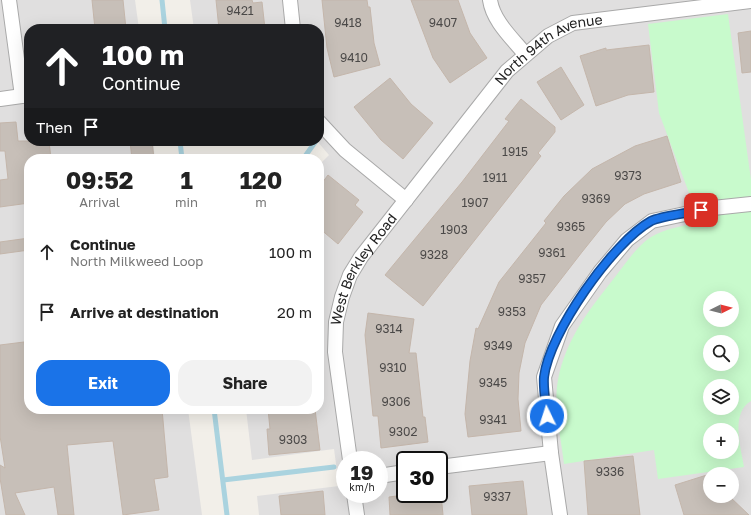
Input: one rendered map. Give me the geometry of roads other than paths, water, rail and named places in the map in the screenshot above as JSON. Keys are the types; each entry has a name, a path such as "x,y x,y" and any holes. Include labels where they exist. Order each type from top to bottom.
{"street":[{"path":"9,0 24,90"},
{"path":"290,0 292,24"},
{"path":"490,0 490,6 498,21 525,54"},
{"name":"North 94th Avenue","path":"406,200 507,71 525,54 554,33 573,23 691,4 751,1"},
{"path":"0,99 24,96"},
{"name":"West Berkley Road","path":"324,127 345,150 406,200 361,257 350,275 342,297 336,322 335,352 349,451"},
{"path":"560,515 551,453 544,377 562,326 600,272 628,240 652,221 713,208 751,204"},
{"path":"448,466 551,453"},
{"path":"355,503 357,515"}],"waterway":[{"path":"162,0 164,24"},
{"path":"181,146 181,154"},
{"path":"307,154 312,146"},
{"path":"215,414 227,515"},
{"path":"223,480 334,467"}]}
